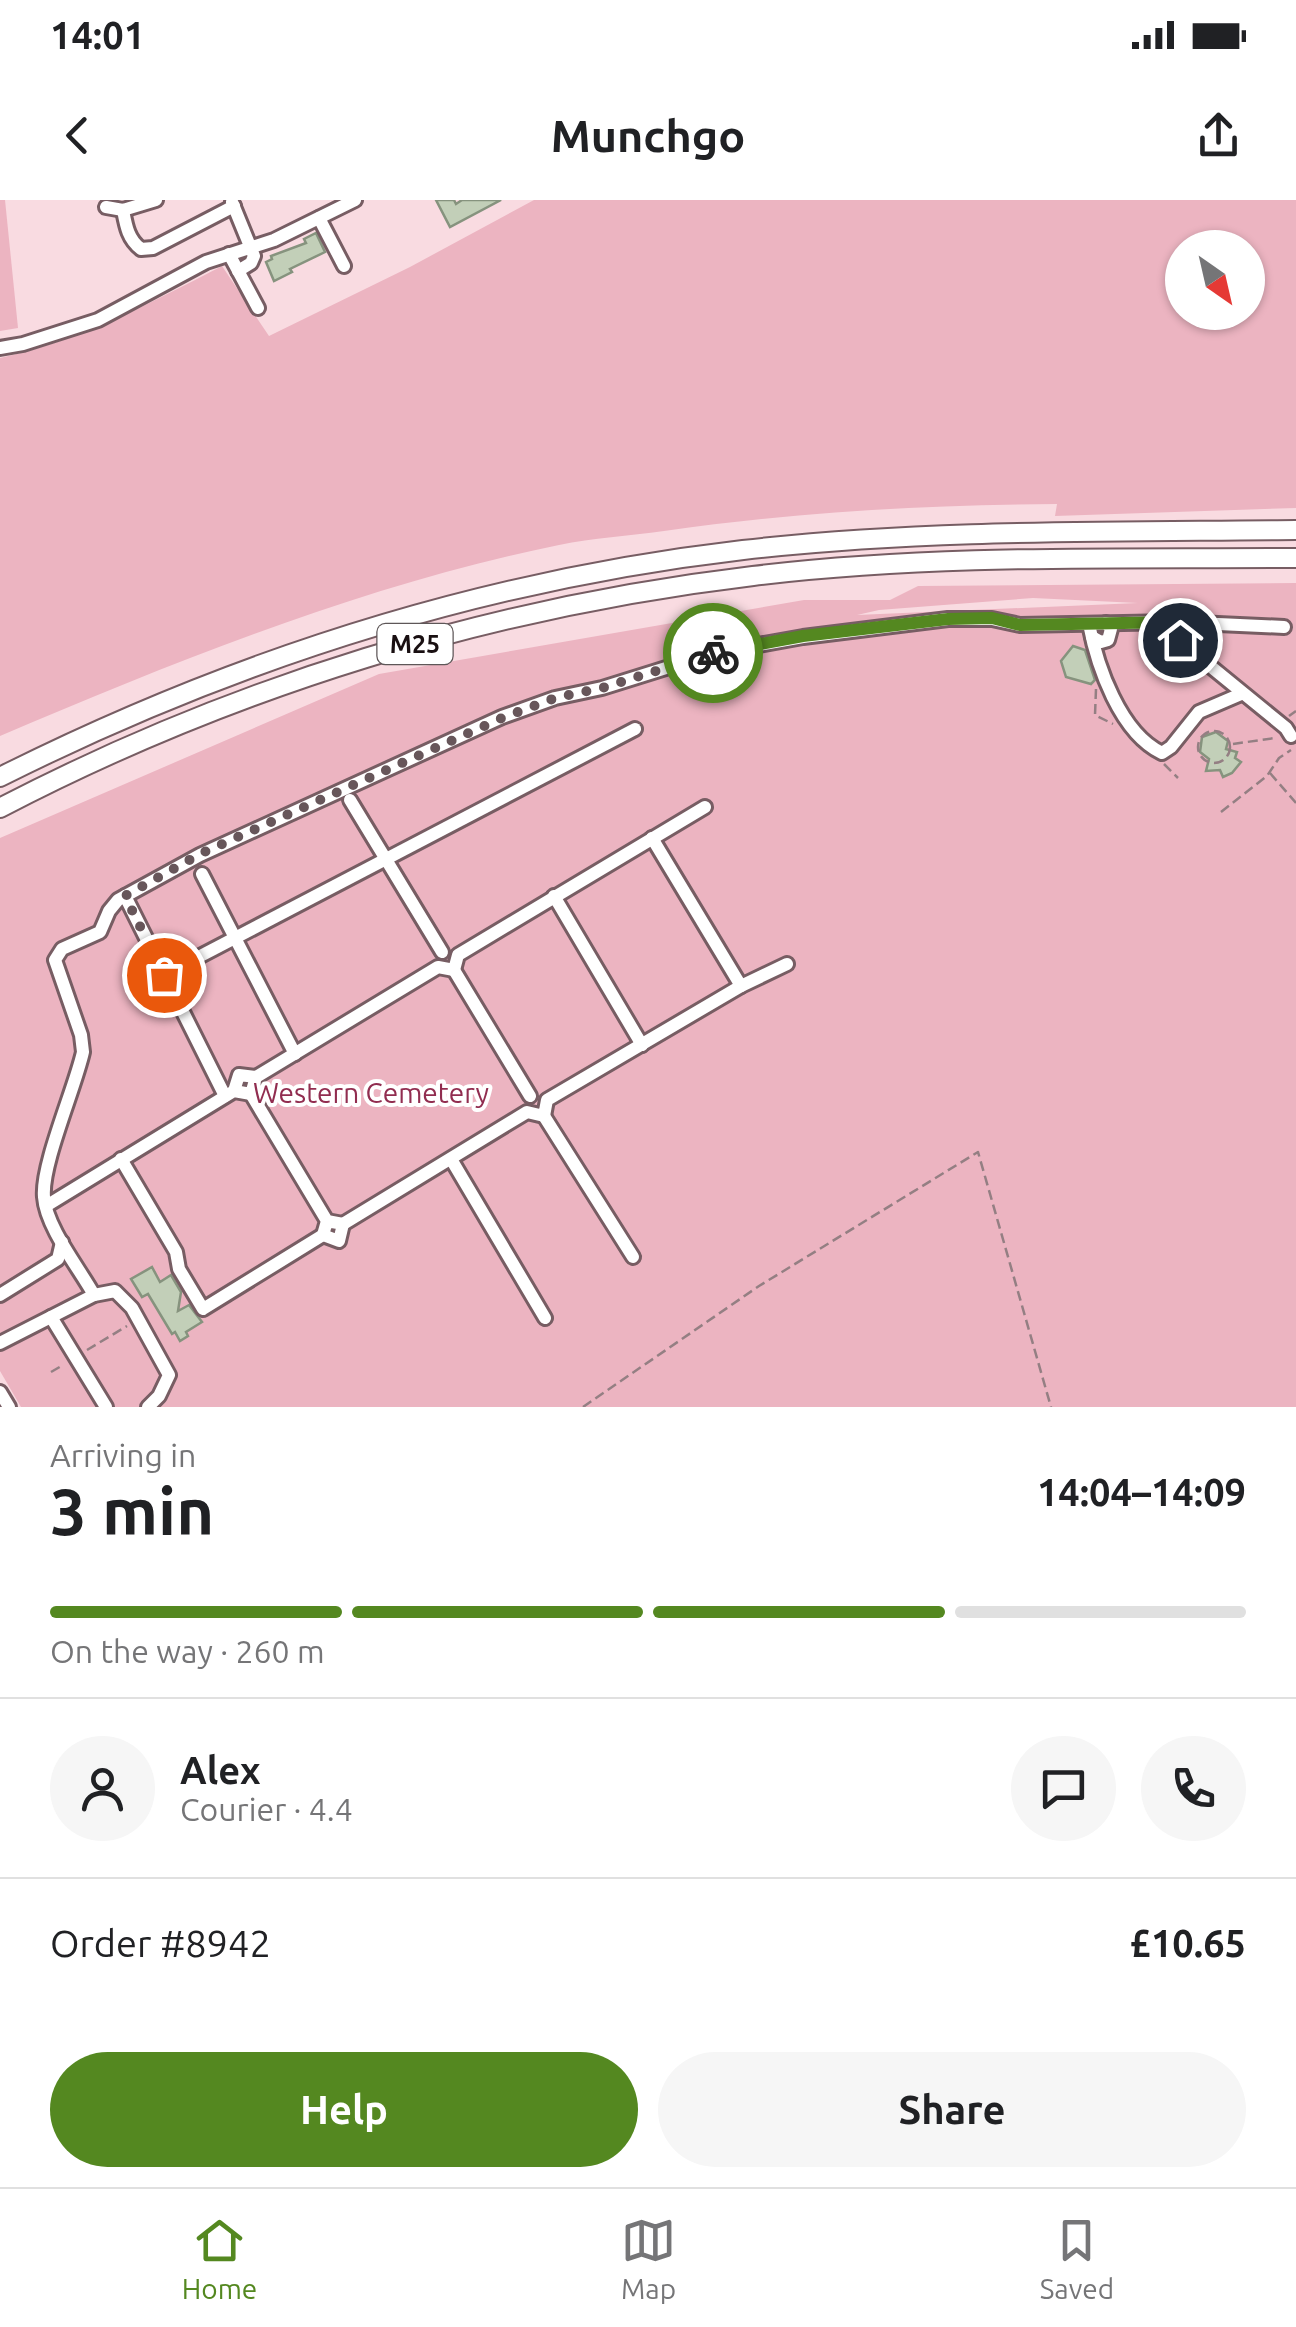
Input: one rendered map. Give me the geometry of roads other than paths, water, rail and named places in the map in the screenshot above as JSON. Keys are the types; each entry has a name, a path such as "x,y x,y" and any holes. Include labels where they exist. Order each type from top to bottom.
{"highway":[{"name":"M25","path":"0,777 158,703 300,650 445,606 592,573 740,550 891,537 1296,530"},
{"name":"M25","path":"0,808 125,748 264,692 457,632 571,606 753,576 870,566 1296,558"}],"street":[{"path":"106,207 124,210 156,200"},
{"path":"0,348 98,320 206,262 252,247 355,200"},
{"path":"124,210 126,228 141,249 153,248 233,203 252,247 252,263 238,272"},
{"path":"318,218 344,266"},
{"path":"229,254 258,308"},
{"path":"94,1295 46,1206 46,1174 83,1052 81,1035 55,960 62,949 100,932 112,906 125,896 200,854 502,718 714,653 803,636 948,619 992,618 1020,625 1090,630 1106,623 1284,626"},
{"path":"1175,622 1180,640 1286,728 1293,741"},
{"path":"1090,630 1106,687 1143,740 1162,753 1171,748 1198,712 1241,694"},
{"path":"164,975 635,729"},
{"path":"350,800 442,952 438,968"},
{"path":"442,952 458,955 705,807"},
{"path":"652,838 741,986"},
{"path":"202,874 294,1054"},
{"path":"125,896 230,1094"},
{"path":"554,896 642,1045"},
{"path":"458,955 454,970 530,1096 528,1112"},
{"path":"530,1096 548,1100 741,986 787,964"},
{"path":"230,1094 239,1074 256,1076 438,968 454,970"},
{"path":"256,1076 251,1094 325,1228 339,1241 343,1224 528,1112 544,1116 633,1258"},
{"path":"46,1206 230,1094 251,1094"},
{"path":"544,1116 548,1100"},
{"path":"121,1159 176,1252 179,1269 203,1309 325,1228"},
{"path":"451,1159 545,1318"},
{"path":"0,1295 58,1259 62,1240"},
{"path":"0,1343 94,1295 115,1291 139,1319 169,1375 159,1396 148,1407"},
{"path":"51,1317 106,1407"},
{"path":"0,1392 9,1407"}],"park label":[{"name":"Western Cemetery","path":"371,1092"}]}
